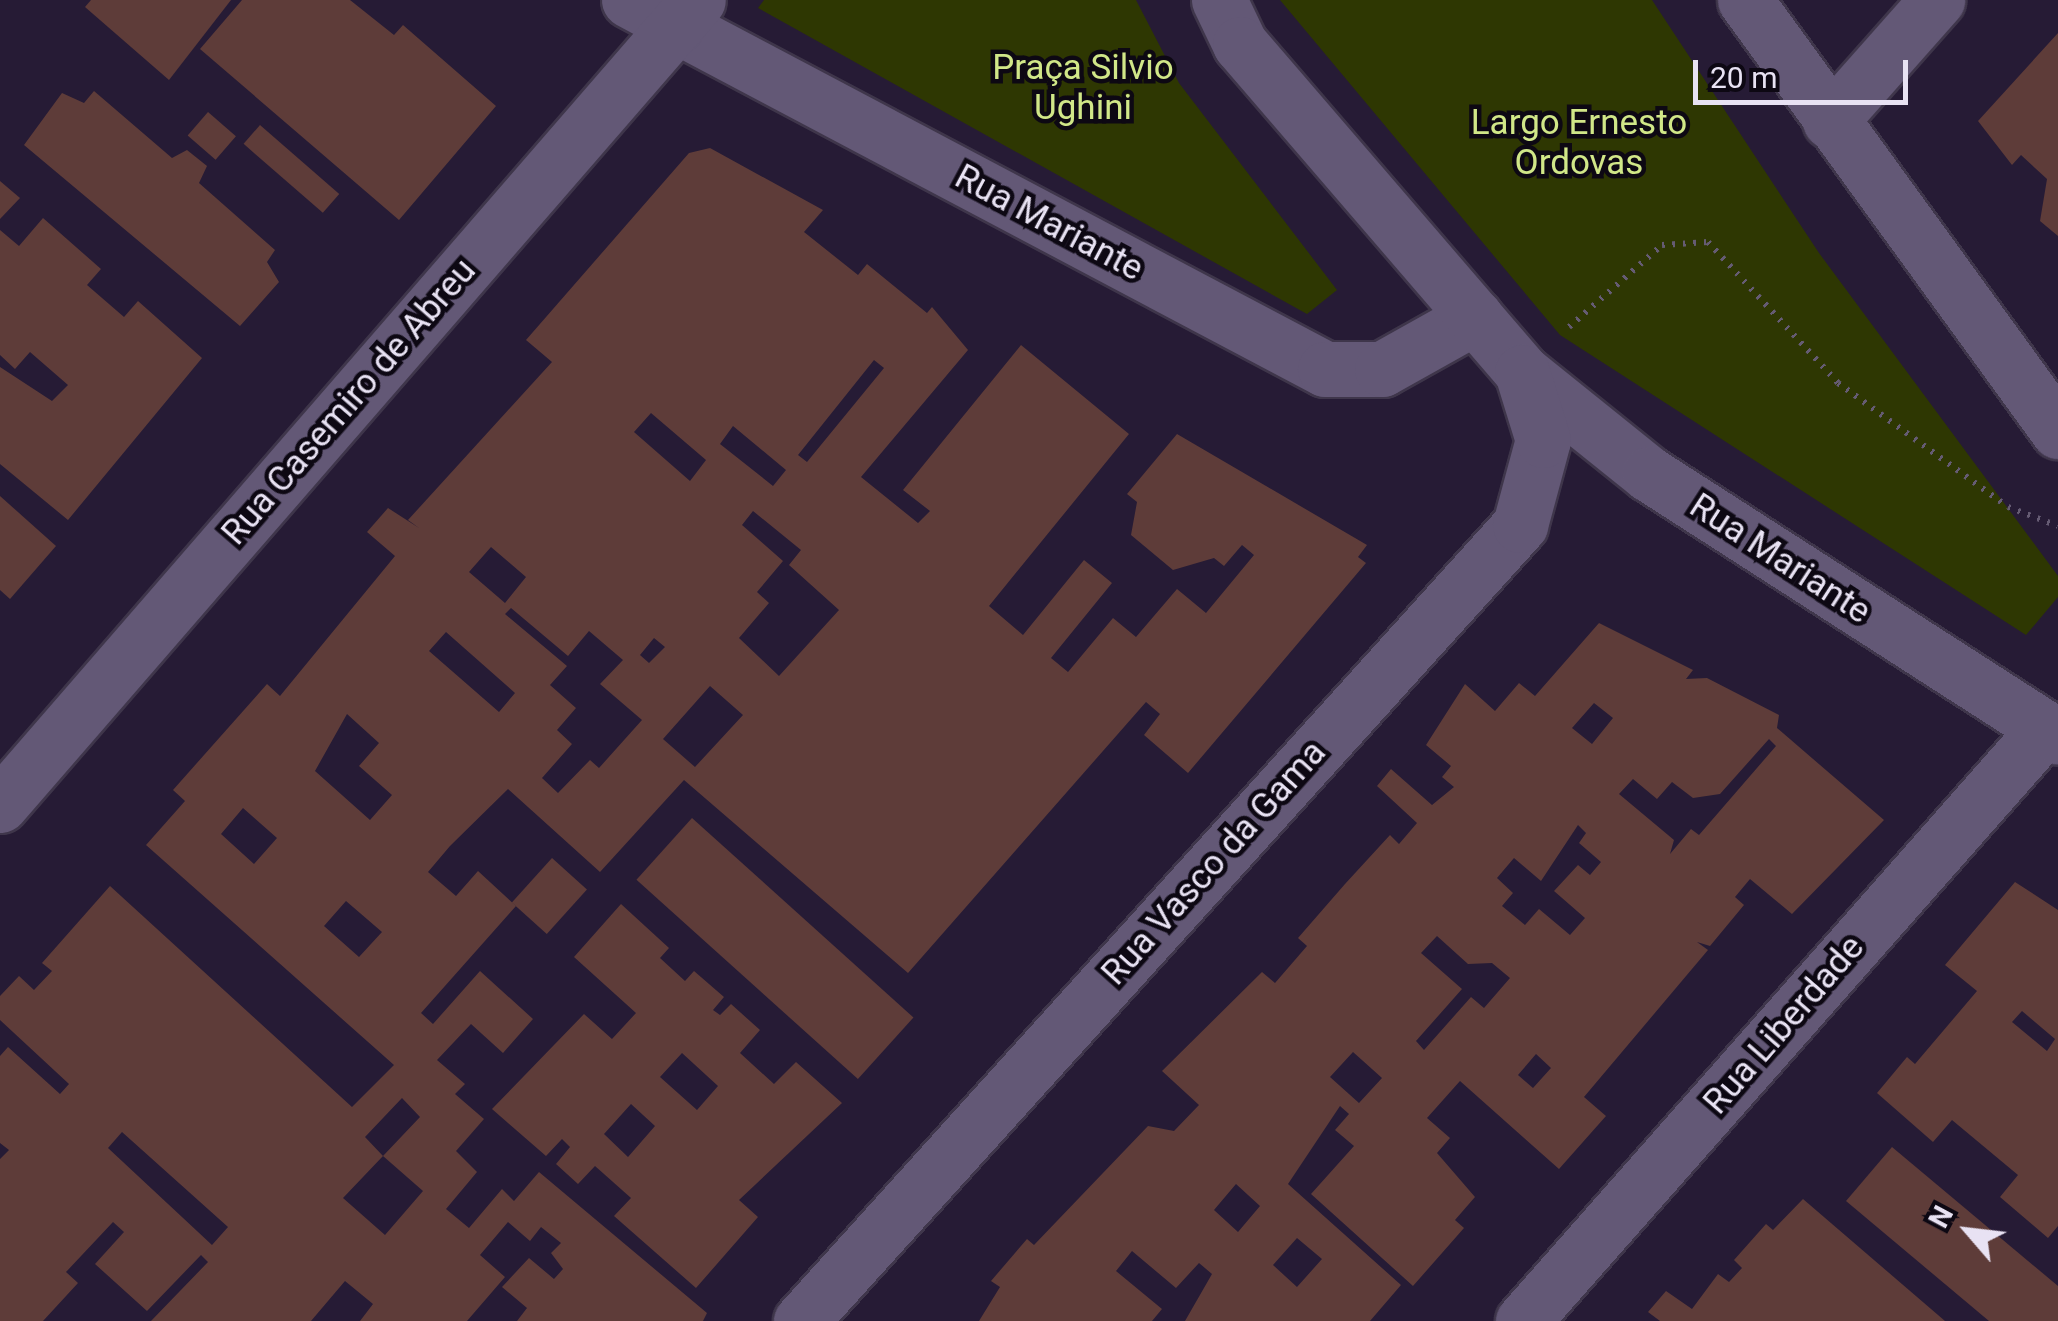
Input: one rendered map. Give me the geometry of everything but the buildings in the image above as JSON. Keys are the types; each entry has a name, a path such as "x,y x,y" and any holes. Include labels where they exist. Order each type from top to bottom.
{"street":[{"name":"Rua Mariante","path":"629,0 688,13 1325,369 1382,369 1475,318"},
{"name":"Rua Mariante","path":"1219,0 1240,44 1522,372 1649,474 2051,733"},
{"path":"1745,0 2058,431"},
{"path":"1830,121 1937,0"},
{"name":"Rua Casemiro de Abreu","path":"0,804 688,13"},
{"name":"Rua Vasco da Gama","path":"800,1321 1520,525 1543,440 1522,372"},
{"name":"Rua Liberdade","path":"1523,1321 2051,733"}],"path":[{"path":"1522,372 1662,245 1708,242 1838,384 2008,507 2058,526"}],"green space":[{"name":"Praça Silvio Ughini","path":"764,0 1136,0 1179,83 1337,290 1307,314 758,8"},
{"name":"Largo Ernesto Ordovas","path":"1280,0 1652,0 1819,253 2058,576 2058,597 2026,635 1560,335"}]}
